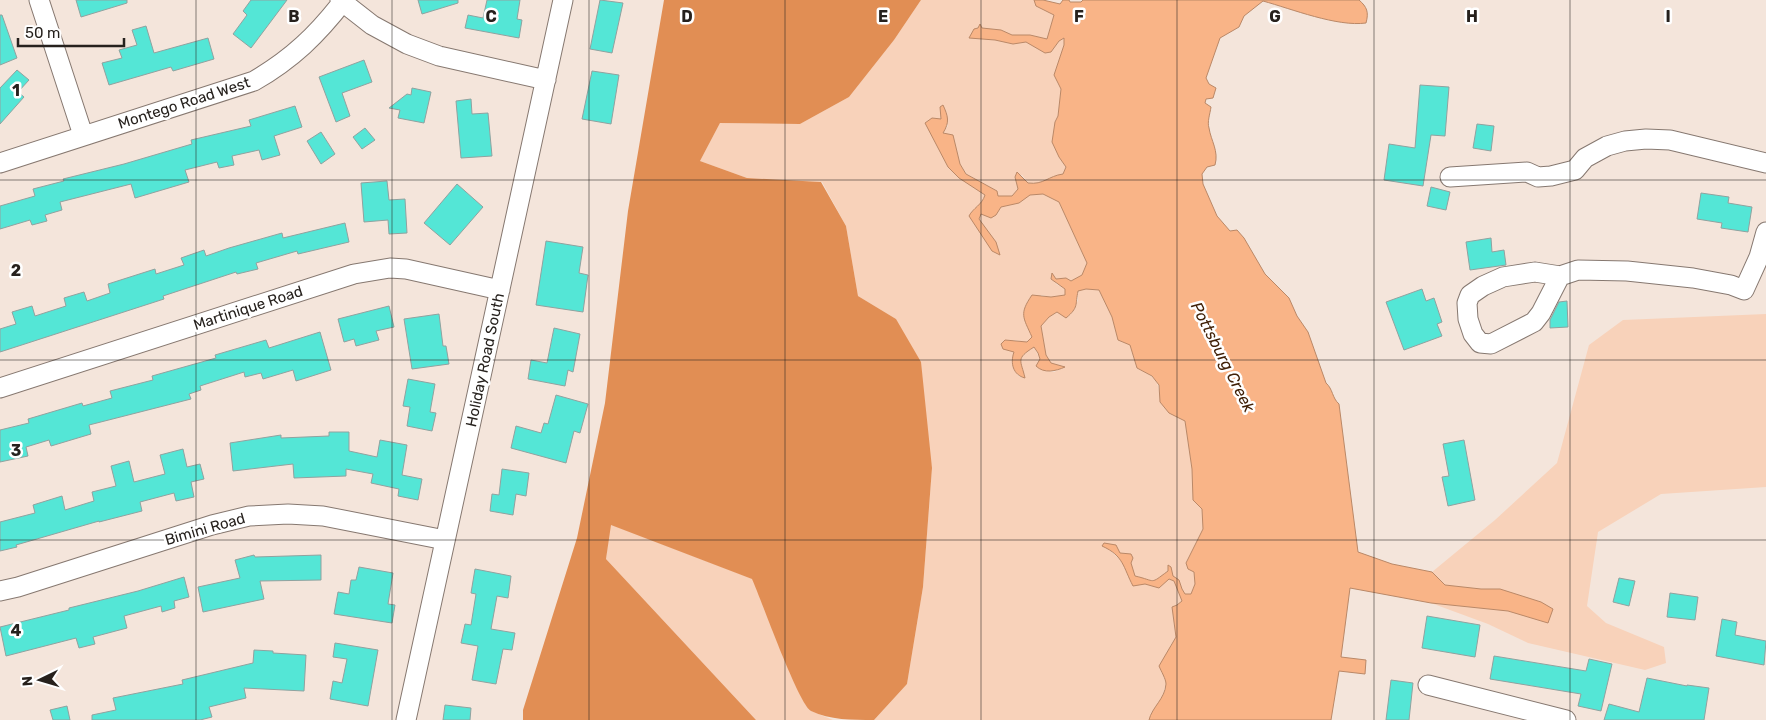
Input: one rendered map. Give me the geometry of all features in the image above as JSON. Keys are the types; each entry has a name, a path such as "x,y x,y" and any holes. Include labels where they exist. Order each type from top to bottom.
{"street":[{"path":"40,0 83,135"},
{"name":"Holiday Road South","path":"406,720 563,0"},
{"path":"342,1 372,25 407,44 438,56 546,80"},
{"name":"Montego Road West","path":"0,163 254,81 280,66 296,53 313,37 342,1"},
{"path":"1450,177 1527,172 1538,177 1551,176 1575,170 1585,158 1607,146 1646,139 1670,140 1766,163"},
{"path":"1560,276 1541,313 1534,322 1491,344 1480,343 1473,334 1468,319 1467,303 1470,295 1483,286 1503,277 1535,272 1560,276 1578,270 1627,271 1703,280 1731,285 1744,290 1760,257 1766,232"},
{"name":"Martinique Road","path":"0,388 354,274 374,270 406,269 500,290"},
{"name":"Bimini Road","path":"0,591 18,587 212,525 249,516 288,514 323,516 445,540"},
{"path":"1428,685 1566,720"}],"shaded area":[{"path":"664,0 921,0 894,40 849,97 800,124 720,123 700,161 747,178 821,182 846,226 858,296 896,319 921,362 932,468 923,587 907,684 874,720 833,718 811,711 805,704 789,671 752,579 611,525 606,559 756,720 523,720 523,710 577,538 605,403 628,211"},
{"path":"921,0 1034,0 1036,6 1054,15 1047,39 1030,35 1012,35 1000,30 982,28 981,39 1013,44 1026,42 1045,53 1051,52 1059,41 1064,38 1057,82 1061,88 1058,116 1055,122 1059,157 1066,167 1063,174 1042,182 1033,183 1028,183 1022,175 1015,177 1018,189 1012,196 998,196 997,191 967,174 960,164 958,155 942,133 948,126 940,107 941,120 926,123 931,132 978,190 985,195 979,207 971,212 985,228 979,219 981,213 996,215 1001,207 1019,203 1029,195 1043,194 1059,202 1087,263 1082,275 1071,281 1066,278 1056,279 1052,274 1056,284 1065,289 1066,295 1051,297 1041,295 1032,337 1027,342 1013,340 1018,376 1024,378 1021,360 1024,354 1034,347 1040,359 1039,369 1054,372 1064,367 1051,363 1046,355 1041,326 1049,317 1078,301 1078,291 1086,289 1099,290 1112,317 1118,340 1130,345 1137,368 1156,381 1160,402 1185,421 1192,469 1193,500 1202,509 1203,529 1186,563 1188,569 1194,572 1195,584 1191,594 1185,595 1179,580 1173,576 1171,567 1168,566 1168,571 1153,581 1135,577 1129,562 1119,554 1108,549 1124,563 1128,577 1159,588 1168,579 1174,581 1182,601 1172,607 1176,637 1170,646 1166,683 1162,698 1151,713 1149,720 874,720 907,684 923,587 932,468 896,319 858,296 846,226 822,182 747,178 700,161 720,123 800,124 849,97 894,40"},
{"path":"1766,314 1766,487 1661,494 1598,532 1587,606 1606,623 1664,647 1666,663 1645,670 1528,643 1488,624 1431,603 1508,611 1549,623 1500,589 1445,585 1432,572 1495,520 1557,463 1589,345 1623,320"},
{"path":"610,524 753,579 792,678 809,710 833,720 756,720 606,559"}],"water":[{"name":"Pottsburg Creek","path":"1034,0 1060,4 1063,0 1081,2 1083,0 1359,0 1364,5 1367,10 1366,23 1354,24 1328,20 1263,1 1244,16 1239,27 1220,38 1206,78 1209,84 1216,88 1213,98 1206,99 1205,103 1211,107 1208,126 1216,160 1215,165 1207,167 1202,174 1203,184 1217,216 1230,231 1237,230 1244,238 1265,274 1289,298 1297,316 1308,332 1326,383 1339,404 1358,552 1392,564 1432,572 1445,585 1500,589 1541,602 1553,609 1548,623 1508,611 1431,603 1350,588 1341,657 1366,660 1365,674 1339,671 1331,720 1149,720 1161,699 1166,684 1159,666 1176,637 1172,607 1182,601 1174,581 1169,579 1159,588 1145,584 1133,586 1119,558 1102,546 1104,543 1116,545 1120,553 1131,554 1133,558 1131,563 1135,576 1153,581 1168,571 1168,565 1171,567 1173,576 1179,580 1185,594 1191,594 1195,584 1194,572 1188,569 1186,563 1203,529 1202,509 1193,500 1192,469 1185,421 1169,413 1160,402 1159,385 1152,376 1137,368 1130,345 1118,340 1112,317 1099,290 1086,289 1078,291 1076,306 1066,318 1057,312 1049,317 1041,326 1046,355 1051,363 1065,367 1050,371 1039,369 1036,366 1040,359 1034,347 1024,354 1021,360 1025,378 1015,371 1012,360 1014,352 1003,349 1001,344 1005,340 1027,342 1032,337 1026,325 1024,311 1032,295 1051,297 1065,295 1065,289 1051,279 1052,273 1056,279 1066,278 1071,281 1082,275 1087,263 1059,202 1043,194 1030,195 1019,203 1001,207 996,215 991,218 981,214 979,219 996,242 1000,255 992,251 969,216 985,195 959,178 948,167 925,123 932,118 941,119 940,107 943,105 948,119 943,133 953,135 960,164 966,174 997,191 998,196 1012,196 1018,189 1015,177 1017,172 1028,183 1042,182 1063,174 1066,167 1052,142 1055,122 1058,116 1061,89 1054,75 1064,45 1064,38 1059,41 1051,52 1045,53 1026,42 1013,44 995,40 969,38 974,29 978,28 980,24 982,28 1001,30 1012,35 1030,35 1047,39 1054,15 1036,6"}],"building":[{"path":"76,0 127,0 127,3 81,17"},
{"path":"251,0 287,0 251,48 233,34 247,15 243,11"},
{"path":"418,0 458,0 458,3 422,14"},
{"path":"487,0 520,0 517,19 522,20 519,38 465,28 468,15 483,18"},
{"path":"600,0 623,3 612,53 590,49"},
{"path":"0,15 2,15 17,58 0,65"},
{"path":"146,26 154,53 208,38 214,59 173,71 171,67 109,85 102,63 122,58 119,50 137,45 132,30"},
{"path":"364,60 372,82 342,93 350,116 336,122 319,77"},
{"path":"17,70 29,80 18,92 24,97 0,124 0,88"},
{"path":"592,71 619,75 611,124 582,119"},
{"path":"1420,85 1449,87 1445,136 1431,135 1423,186 1384,180 1389,144 1415,148"},
{"path":"412,88 431,92 424,123 398,118 400,110 389,108 407,94 411,95"},
{"path":"471,99 472,114 488,113 492,156 461,158 456,101"},
{"path":"295,106 302,127 274,136 280,155 262,160 259,150 232,156 234,165 219,168 217,162 185,170 189,182 135,198 131,184 60,202 62,210 45,215 47,221 32,225 30,220 0,229 0,206 35,196 33,189 192,144 191,140 251,126 249,120"},
{"path":"1477,124 1494,126 1491,151 1473,148"},
{"path":"365,128 375,140 362,149 353,137"},
{"path":"321,132 335,154 321,164 307,141"},
{"path":"387,181 389,200 405,199 407,233 389,234 388,220 364,222 361,183"},
{"path":"457,184 483,207 450,245 424,223"},
{"path":"1431,187 1450,192 1446,210 1427,206"},
{"path":"1701,193 1729,197 1728,203 1752,207 1748,232 1721,228 1722,223 1697,219"},
{"path":"345,223 349,242 298,254 297,251 256,263 258,269 237,274 236,272 163,296 164,299 0,352 0,329 16,324 12,312 32,306 35,316 66,306 64,298 84,292 87,301 110,293 108,284 155,269 156,274 184,265 181,258 204,250 206,256 282,233 283,238"},
{"path":"1491,238 1492,252 1504,250 1506,265 1470,270 1466,242"},
{"path":"546,241 583,247 579,273 588,275 583,312 536,305"},
{"path":"1422,289 1426,301 1434,298 1442,322 1437,324 1442,336 1404,350 1386,302"},
{"path":"1567,301 1568,327 1550,328 1550,320 1559,302"},
{"path":"389,306 394,327 376,331 379,340 356,346 354,339 344,342 338,319"},
{"path":"439,314 443,346 446,346 449,364 412,369 404,319"},
{"path":"554,328 580,334 573,372 568,370 565,386 528,379 531,360 547,363"},
{"path":"320,332 331,370 296,381 293,370 263,379 261,373 245,377 244,372 200,386 201,390 189,394 191,399 89,425 91,434 51,446 49,440 26,447 28,456 0,462 0,430 29,423 28,419 82,403 83,406 112,398 110,391 153,380 152,376 216,358 215,355 266,340 269,348"},
{"path":"408,379 435,384 430,412 436,413 432,431 407,426 410,407 403,406"},
{"path":"556,395 588,404 580,433 574,431 566,463 511,448 516,426 541,433 544,423 548,424"},
{"path":"329,432 349,432 349,451 377,457 380,440 407,445 402,475 422,479 418,500 398,496 399,489 371,483 373,474 346,469 346,476 294,478 293,464 233,471 230,443 281,435 281,438 329,436"},
{"path":"1464,440 1475,500 1448,506 1442,477 1449,476 1443,444"},
{"path":"183,449 187,467 200,464 204,479 191,482 194,497 176,501 174,493 140,502 142,511 99,521 0,551 0,522 35,513 33,505 62,496 65,510 94,501 92,492 116,486 111,466 129,461 134,482 165,474 160,455"},
{"path":"502,469 529,473 526,496 516,494 513,515 490,511 492,494 499,495"},
{"path":"254,555 255,557 321,555 321,580 260,581 264,599 203,612 198,587 240,578 235,560"},
{"path":"359,567 393,573 388,604 395,605 392,623 334,614 338,592 349,594 351,580 356,580"},
{"path":"475,569 511,576 508,598 497,596 491,629 515,633 512,650 503,649 496,684 472,680 478,646 461,643 465,624 471,625 476,594 471,593"},
{"path":"184,577 189,597 174,601 175,608 162,612 161,606 124,616 127,628 93,637 95,644 79,648 76,638 6,656 0,627 69,610 69,608 138,591"},
{"path":"1619,578 1635,581 1629,606 1613,602"},
{"path":"1670,593 1698,597 1695,620 1667,617"},
{"path":"1427,616 1480,625 1475,657 1422,648"},
{"path":"1722,619 1737,622 1735,635 1766,641 1764,665 1716,656"},
{"path":"335,643 378,650 368,706 330,699 333,681 342,683 347,659 333,657"},
{"path":"254,650 306,655 304,691 244,688 246,698 209,707 212,717 200,720 92,720 92,715 116,710 113,698 183,684 182,680 253,663"},
{"path":"1494,656 1586,671 1589,659 1612,664 1601,711 1578,706 1581,694 1490,679"},
{"path":"1647,678 1687,686 1709,688 1704,720 1604,720 1609,704 1639,712"},
{"path":"1391,680 1413,683 1409,720 1386,720"},
{"path":"445,705 471,708 470,720 443,720"},
{"path":"67,706 70,720 53,720 50,710"}]}
